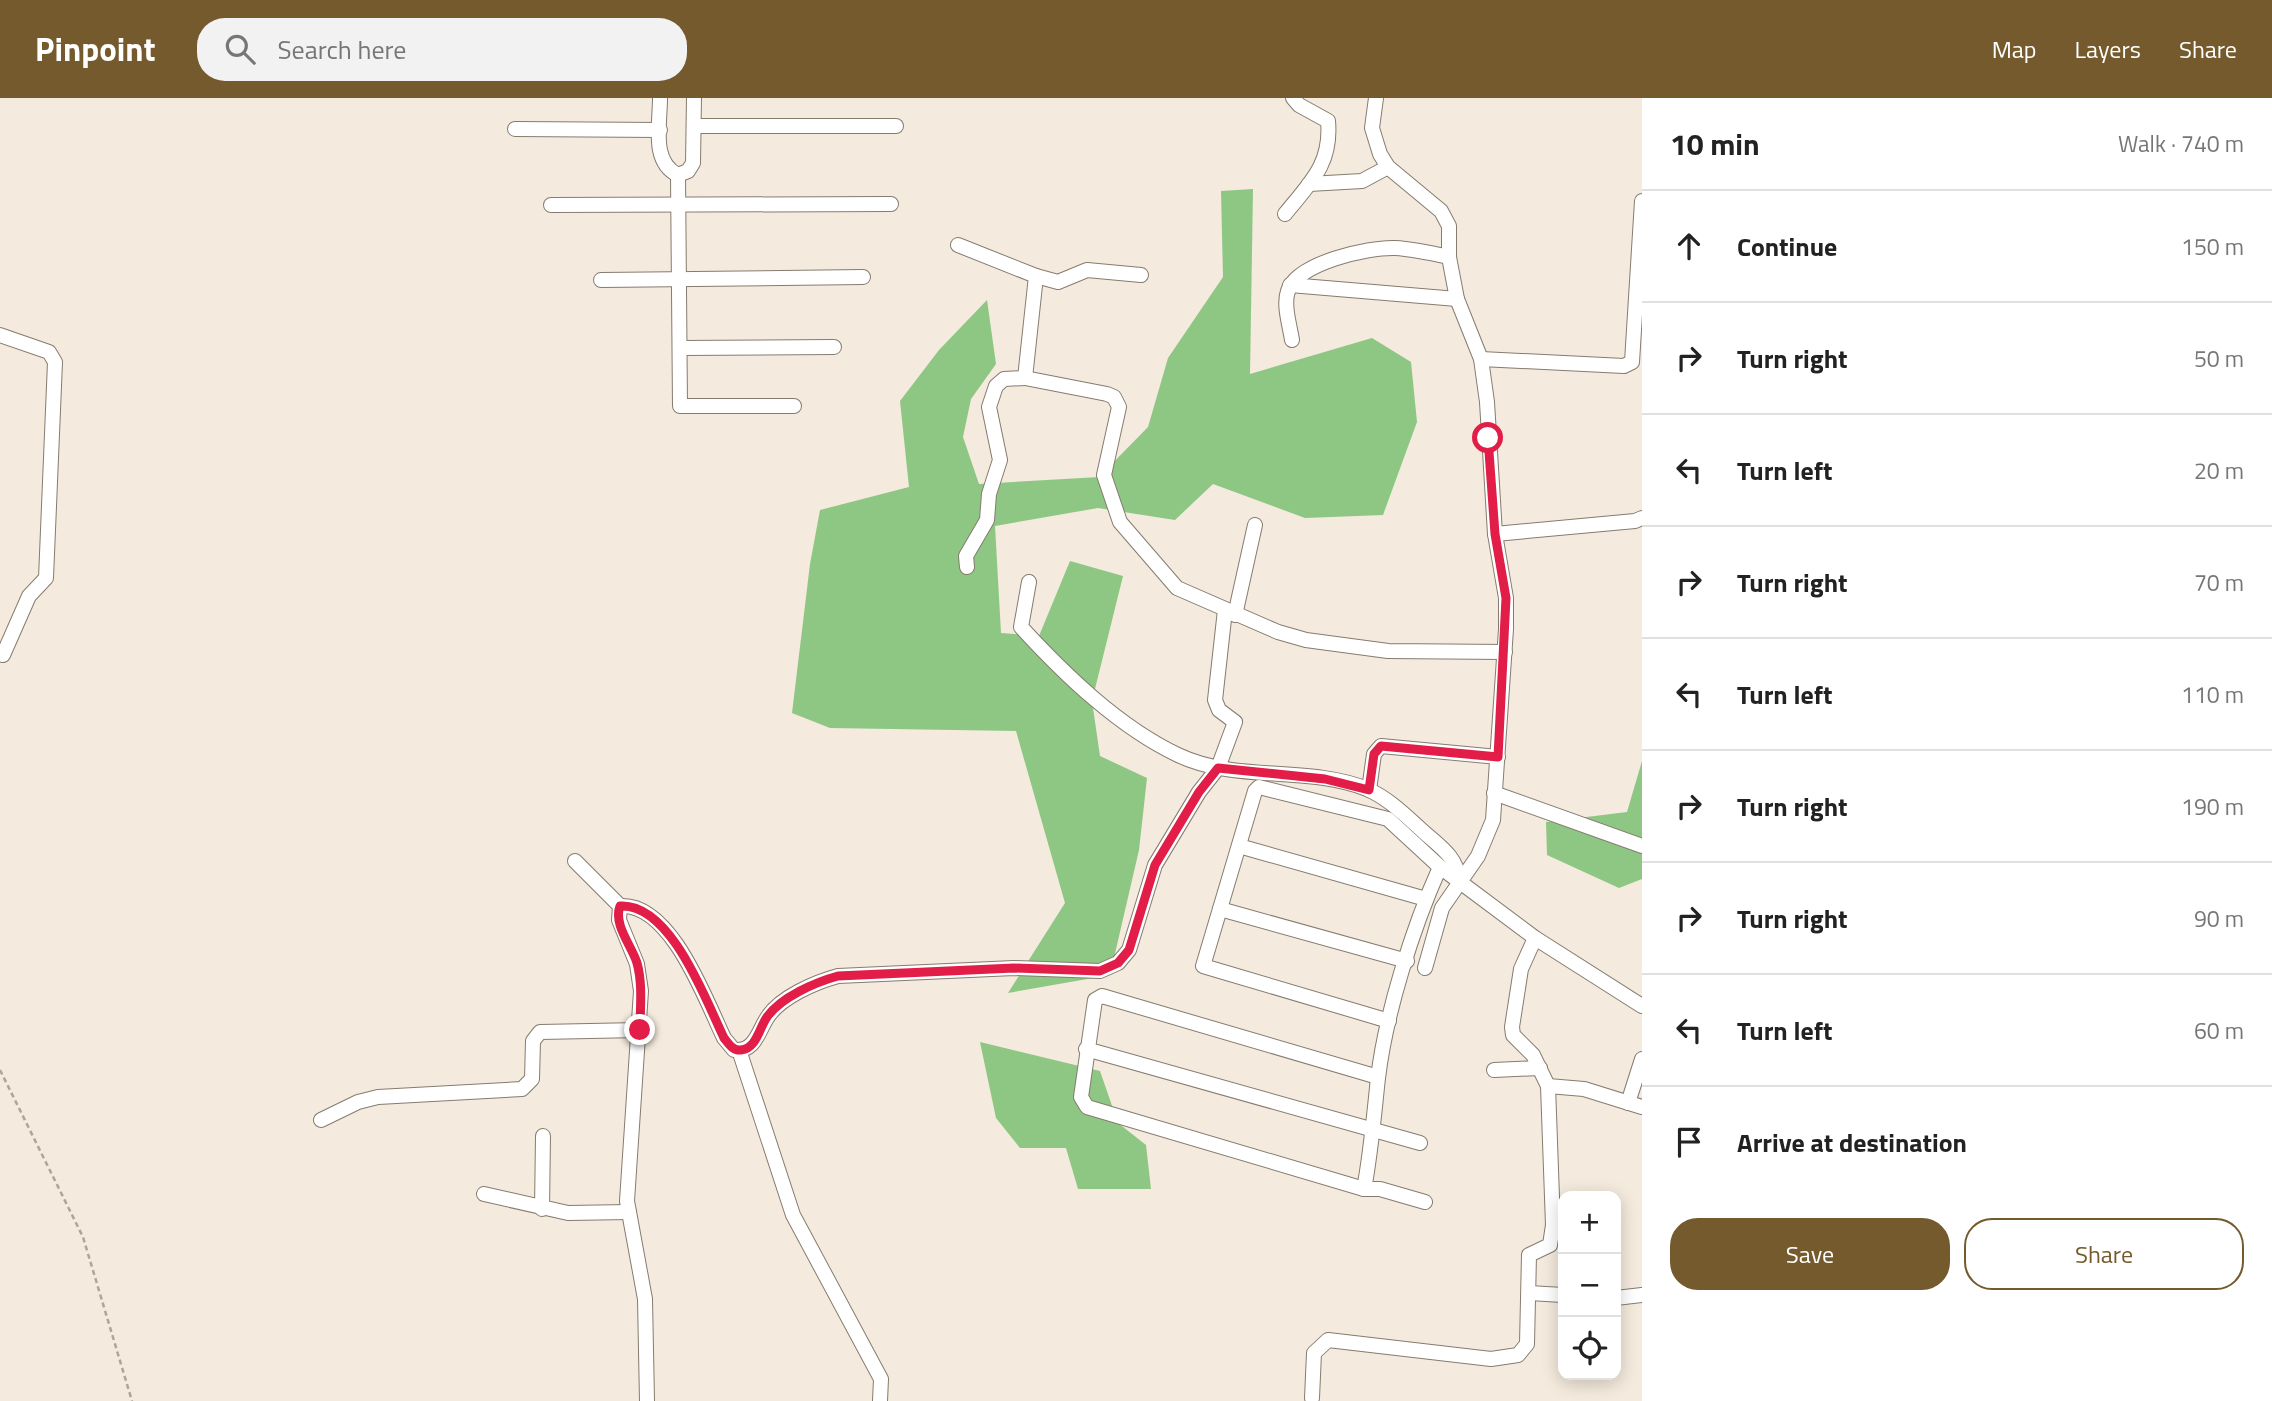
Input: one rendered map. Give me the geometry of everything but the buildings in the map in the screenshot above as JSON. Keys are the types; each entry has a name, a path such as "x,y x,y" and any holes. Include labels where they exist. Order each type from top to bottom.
{"street":[{"path":"660,98 660,159 666,169 678,174 688,171 693,163 694,98"},
{"path":"1285,214 1326,157 1329,124 1326,119 1299,106 1293,98"},
{"path":"1376,98 1372,128 1388,167 1441,211 1449,226 1449,257 1457,299 1481,359 1487,402 1495,534 1506,598 1505,652 1493,820 1484,846 1442,908 1425,968"},
{"path":"694,126 896,126"},
{"path":"515,130 660,130"},
{"path":"1309,184 1362,181 1388,167"},
{"path":"678,174 680,406 794,406"},
{"path":"1481,359 1547,360 1615,366 1632,362 1642,201"},
{"path":"551,205 891,204"},
{"path":"958,245 1058,282 1087,270 1141,275"},
{"path":"1292,340 1287,299 1290,285 1305,271 1347,255 1376,249 1394,248 1449,257"},
{"path":"1025,379 1036,276"},
{"path":"601,280 863,277"},
{"path":"1290,285 1457,299"},
{"path":"0,335 49,352 54,362 46,578 29,596 3,655"},
{"path":"680,348 834,346"},
{"path":"967,567 966,556 985,525 989,494 1000,460 990,419 992,395 1004,379 1025,379 1114,397 1119,407 1103,471 1120,522 1177,588 1291,636 1357,648 1505,652"},
{"path":"1495,534 1635,522 1642,518"},
{"path":"575,861 620,906 630,906 648,915 673,938 724,1038 734,1050 739,1051 749,1047 760,1034 767,1017 782,1003 822,980 838,976 1014,968 1100,971 1111,968 1129,950 1155,865 1199,792 1218,768 1235,722 1219,710 1215,700 1230,612 1255,525"},
{"path":"1029,582 1020,622 1027,634 1120,719 1175,754 1218,768 1325,779 1369,790 1389,802 1438,844 1455,861 1459,880"},
{"path":"1369,790 1374,754 1381,746 1498,757"},
{"path":"1389,1021 1203,966 1255,791 1259,787 1388,819 1440,867 1535,938 1642,1006"},
{"path":"1494,793 1642,846"},
{"path":"1239,846 1426,899"},
{"path":"1364,1189 1374,1132 1378,1077 1389,1021 1426,899 1440,867"},
{"path":"620,906 619,920 637,964 641,991 629,1212 645,1299 646,1401"},
{"path":"1220,909 1407,961"},
{"path":"1312,1398 1314,1353 1328,1340 1491,1359 1518,1355 1527,1344 1529,1255 1550,1245 1552,1237 1548,1086 1533,1055 1513,1035 1512,1027 1521,969 1535,938"},
{"path":"1378,1077 1102,996 1095,1000 1081,1081 1082,1097 1087,1107 1364,1189 1380,1189 1425,1202"},
{"path":"321,1120 358,1102 377,1097 523,1089 532,1079 533,1041 540,1032 640,1030"},
{"path":"1086,1049 1420,1143"},
{"path":"739,1051 793,1215 881,1379 880,1401"},
{"path":"1548,1086 1584,1089 1635,1105 1642,1059"},
{"path":"1494,1070 1540,1068"},
{"path":"542,1209 543,1136"},
{"path":"484,1194 542,1209 593,1215 629,1212"},
{"path":"1528,1293 1558,1295"},
{"path":"1621,1297 1642,1294"}],"path":[{"path":"0,1070 83,1237 132,1401"}],"green space":[{"path":"1253,189 1250,374 1372,338 1411,362 1417,422 1383,515 1305,518 1213,484 1175,520 1098,508 995,526 1001,633 1039,636 1070,561 1123,576 1092,701 1100,756 1147,778 1139,850 1110,975 1008,993 1065,903 1016,731 830,728 792,713 810,564 820,510 909,487 900,401 939,350 987,300 996,364 971,399 963,437 979,484 1099,477 1148,427 1168,358 1223,277 1221,191"},
{"path":"1642,761 1642,879 1619,888 1547,855 1546,822 1627,812"},
{"path":"980,1042 1100,1071 1118,1123 1146,1145 1151,1189 1078,1189 1066,1148 1020,1148 996,1118"}],"route":[{"path":"640,1030 641,991 637,964 619,920 620,906 630,906 648,915 673,938 724,1038 734,1050 739,1051 749,1047 760,1034 767,1017 782,1003 822,980 838,976 931,974 1014,968 1100,971 1111,968 1129,950 1155,865 1199,792 1218,768 1325,779 1369,790 1377,747 1396,745 1498,757 1506,598 1495,534 1488,438"}]}
